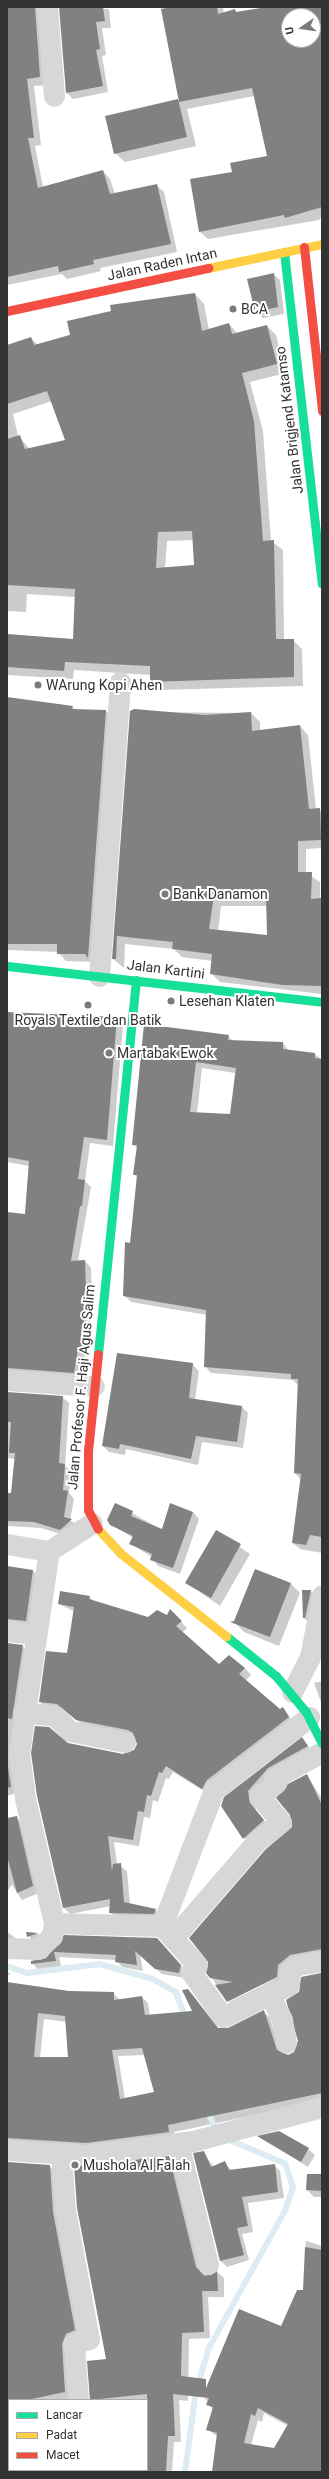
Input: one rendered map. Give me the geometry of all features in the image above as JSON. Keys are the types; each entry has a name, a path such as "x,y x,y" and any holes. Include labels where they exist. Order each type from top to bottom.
{"main road":[{"name":"Jalan Raden Intan","path":"7,311 322,244"},
{"path":"304,247 322,402"},
{"name":"Jalan Brigjend Katamso","path":"284,252 322,584"},
{"name":"Jalan Kartini","path":"7,966 322,1002"},
{"name":"Jalan Profesor F. Haji Agus Salim","path":"92,1524 86,1477 136,980"},
{"path":"92,1524 120,1553 292,1692 309,1717 322,1743"}],"street":[{"path":"47,7 54,96"},
{"path":"99,976 120,682"},
{"path":"7,1380 94,1386"},
{"path":"7,1544 49,1551 92,1524"},
{"path":"7,1948 38,1949 52,1936 54,1924 13,1741 23,1712 49,1551"},
{"path":"292,1692 310,1657 322,1595"},
{"path":"7,1631 35,1634"},
{"path":"23,1712 55,1716 70,1731 124,1742"},
{"path":"167,1932 214,1790 309,1717"},
{"path":"167,1932 258,1840 281,1822 260,1796 276,1783 274,1778 322,1752"},
{"path":"54,1924 167,1932 197,1965 191,1972 223,2016 269,1993 289,1985 289,1970 297,1965 322,1961"},
{"path":"269,1993 282,2020 286,2043"},
{"path":"7,2150 61,2156 185,2142 234,2128 322,2107"},
{"path":"185,2142 208,2264"},
{"path":"61,2156 65,2210 89,2339 74,2343 78,2399"}],"building":[{"path":"7,7 35,7 40,77 27,79 34,138 28,138 38,188 103,170 110,194 157,184 171,244 93,260 94,264 59,272 58,266 7,277"},
{"path":"59,7 103,7 105,21 96,22 100,49 96,50 103,86 66,93"},
{"path":"171,7 217,7 218,14 235,9 236,12 261,8 322,7 322,207 285,218 284,215 199,232 190,179 232,172 230,163 267,156 252,88 179,102 161,9"},
{"path":"178,99 187,137 114,154 105,116"},
{"path":"274,273 278,307 255,312 247,279"},
{"path":"195,293 202,331 229,323 232,334 267,325 277,364 242,373 254,421 263,541 274,540 276,639 294,639 294,677 150,682 150,666 65,662 64,671 7,667 7,634 73,639 75,589 7,585 7,439 20,435 25,449 65,440 47,391 7,404 7,345 31,337 34,345 70,335 67,321 111,311 110,305","holes":["192,531 194,565 156,568 158,532"]},
{"path":"7,697 73,706 72,709 106,710 88,958 85,954 57,954 57,944 7,944"},
{"path":"134,709 205,715 251,712 252,731 300,725 309,809 320,808 321,840 298,841 298,872 312,872 311,899 321,898 322,986 283,985 210,974 212,954 172,949 173,942 117,936 116,959 112,959 130,711","holes":["214,896 266,898 267,935 209,929"]},
{"path":"7,1012 117,1017 107,1140 84,1137 78,1179 85,1180 82,1206 80,1206 71,1261 85,1260 86,1292 82,1349 78,1349 74,1373 7,1368 7,1212 25,1214 29,1161 7,1157"},
{"path":"144,1024 229,1035 228,1040 283,1042 283,1049 315,1053 315,1058 322,1059 322,1537 310,1535 306,1545 292,1543 301,1474 294,1473 298,1379 291,1379 291,1374 204,1367 206,1310 123,1296 125,1242 130,1243 137,1175 133,1175 137,1145 132,1145","holes":["196,1062 236,1068 230,1114 190,1112"]},
{"path":"117,1353 193,1363 189,1398 242,1406 237,1442 196,1436 191,1459 120,1444 119,1449 102,1446"},
{"path":"7,1392 63,1396 59,1463 65,1464 63,1490 68,1491 64,1517 72,1519 60,1530 34,1522 7,1521 7,1493 11,1493 15,1453 9,1453 11,1422 7,1422"},
{"path":"115,1503 133,1511 131,1516 162,1529 170,1503 193,1512 173,1568 150,1560 152,1554 129,1544 133,1536 110,1525 107,1520"},
{"path":"216,1530 241,1544 211,1598 185,1583"},
{"path":"7,1566 33,1570 26,1621 7,1619"},
{"path":"255,1569 291,1583 270,1637 230,1622 234,1621"},
{"path":"302,1590 311,1590 305,1618 303,1618"},
{"path":"60,1591 90,1596 89,1599 148,1617 157,1610 167,1615 170,1609 182,1621 176,1626 219,1664 229,1655 245,1668 239,1674 280,1709 283,1707 289,1717 207,1780 202,1789 166,1766 162,1773 159,1772 151,1796 147,1795 144,1812 138,1811 133,1840 108,1836 112,1871 113,1864 121,1863 124,1902 156,1909 154,1914 109,1913 110,1899 63,1908 37,1796 31,1753 35,1726 49,1727 68,1743 123,1754 134,1750 137,1744 133,1733 128,1730 76,1720 57,1704 39,1702 46,1651 67,1653 74,1607 58,1604"},
{"path":"7,1643 23,1645 12,1719 7,1718"},
{"path":"302,1737 308,1746 268,1768 248,1791 250,1803 264,1820 243,1839 221,1806 224,1797"},
{"path":"7,1760 11,1787 7,1788"},
{"path":"307,1774 322,1805 322,1949 290,1955 278,1965 277,1977 227,2002 215,1985 233,1982 210,1978 206,1973 208,1962 189,1938 266,1849 292,1827 290,1815 276,1798 288,1784"},
{"path":"17,1816 33,1886 17,1893 7,1856 7,1818"},
{"path":"26,1932 38,1933 27,1937"},
{"path":"64,1935 157,1938 181,1965 179,1973 155,1969 135,1951 137,1965 115,1962 116,1955 54,1952 56,1961 31,1964 31,1961 46,1958"},
{"path":"321,1973 322,2093 168,2125 169,2132 86,2143 7,2138 7,1982 69,1991 114,1992 114,2000 142,1996 145,2015 192,2011 182,1990 188,1989 218,2028 228,2028 264,2010 277,2050 288,2055 294,2052 298,2041 286,2000 299,1992 301,1977","holes":["38,2013 65,2016 68,2057 34,2057","142,2048 154,2092 120,2099 112,2050"]},
{"path":"279,2131 309,2148 301,2162 257,2136"},
{"path":"204,2151 211,2167 225,2161 229,2170 275,2164 278,2192 242,2197 248,2226 237,2228 244,2255 220,2261 193,2153"},
{"path":"169,2156 196,2267 205,2276 217,2271 218,2291 202,2291 204,2332 182,2333 181,2376 206,2379 206,2388 239,2309 281,2326 297,2290 303,2290 305,2247 322,2250 322,2472 212,2472 217,2433 206,2430 213,2407 206,2405 209,2398 173,2394 175,2436 168,2436 166,2472 147,2472 147,2394 90,2399 87,2361 106,2359 77,2208 74,2166","holes":["258,2408 288,2424 274,2448 244,2443 251,2414 255,2416"]},
{"path":"7,2162 50,2165 53,2212 75,2330 66,2334 62,2344 65,2392 32,2399 7,2400"},
{"path":"307,2174 322,2174 322,2191 306,2190"}],"waterway":[{"path":"7,1966 27,1973 100,1964 153,1979 176,1992 186,2018"},
{"path":"207,2109 217,2131"},
{"path":"185,2472 196,2391 209,2348 285,2211 293,2188 285,2164 226,2139"}],"traffic: fast":[{"path":"284,252 322,584"},
{"path":"7,966 322,1002"},
{"path":"98,1354 136,980"},
{"path":"226,1636 276,1676 306,1712 322,1743"}],"traffic: slow":[{"path":"208,268 322,244"},
{"path":"98,1529 120,1553 226,1636"}],"traffic: jam":[{"path":"304,247 322,411"},
{"path":"7,311 208,268"},
{"path":"98,1354 88,1450 88,1510 98,1529"}],"place":[{"name":"BCA","path":"233,309"},
{"name":"WArung Kopi Ahen","path":"38,685"},
{"name":"Bank Danamon","path":"165,894"},
{"name":"Lesehan Klaten","path":"171,1001"},
{"name":"Royals Textile dan Batik","path":"88,1005"},
{"name":"Martabak Ewok","path":"109,1053"},
{"name":"Mushola Al Falah","path":"75,2165"}]}
